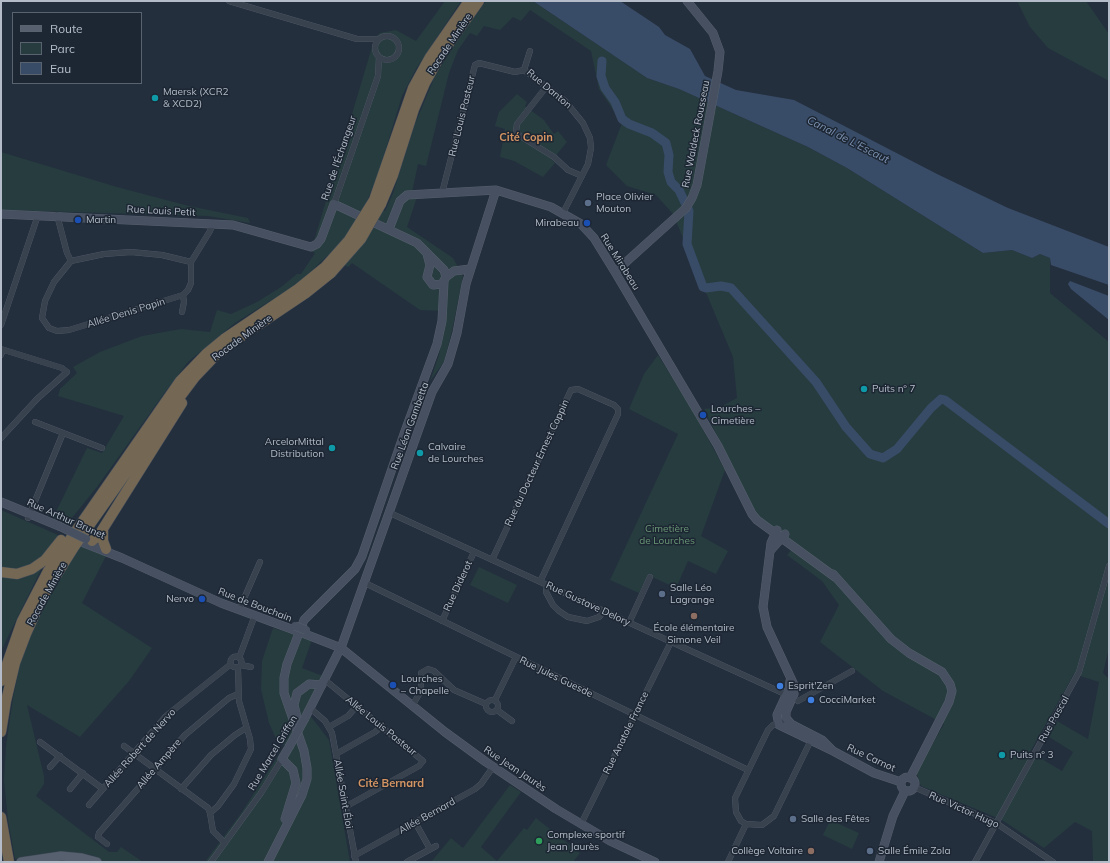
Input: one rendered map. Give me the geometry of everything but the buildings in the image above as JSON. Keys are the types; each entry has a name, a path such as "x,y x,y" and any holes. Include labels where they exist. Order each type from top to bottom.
{"highway":[{"name":"Rocade Minière","path":"378,202 413,88 430,57 469,1"},
{"name":"Rocade Minière","path":"1,732 8,690 17,658 34,616 52,581 185,389 208,363 238,338 301,297 354,247 393,175 414,109 425,82 443,52 479,1"},
{"name":"Rocade Minière","path":"1,681 4,662 36,592 56,559 174,390 196,364 224,339 328,270"},
{"path":"87,542 103,530 189,392 238,338"},
{"path":"1,572 21,574 39,565 82,514 90,510"},
{"path":"103,530 103,541 106,548"},
{"path":"1,817 6,849 10,862"}],"main road":[{"path":"24,862 61,856 82,858 97,862"},
{"path":"46,862 62,860 80,862"}],"street":[{"path":"229,1 357,39 375,50 379,57 385,60 391,59 398,52 396,41 388,36 379,39 357,39"},
{"name":"Rue Waldeck Rousseau","path":"615,272 683,211 690,201 697,185 711,113 720,52 717,40 711,30 687,1"},
{"path":"375,50 375,44 379,39"},
{"name":"Rue Danton","path":"530,51 524,70 546,86 571,108 583,123 589,134 591,145 590,158 563,213"},
{"name":"Rue de l'Échangeur","path":"316,245 322,238 378,76 379,57"},
{"name":"Rue de l'Échangeur","path":"378,76 391,59"},
{"name":"Rue Louis Pasteur","path":"442,193 475,65 479,63 515,72 524,70"},
{"path":"546,86 517,124 517,133 554,157 568,170 582,176"},
{"name":"Rue Mirabeau","path":"389,230 403,197 410,194 496,190 563,213 586,229 615,272 718,446 748,506 754,513 835,577 891,639 909,653 939,670 947,677 952,691 949,702 910,778"},
{"name":"Rue Léon Gambetta","path":"341,646 365,583 432,392 446,367 456,336 470,269 496,190"},
{"path":"267,862 302,795 307,774 304,751 284,693 284,678 287,664 298,632 307,617 355,569 362,556 437,344 442,309 445,279 440,267 422,247 413,241 334,204"},
{"name":"Rue Louis Petit","path":"1,214 57,215 213,223 242,226 309,246 316,245"},
{"path":"1,325 38,215"},
{"path":"57,215 71,262 104,254 131,252 162,255 191,262"},
{"path":"182,312 184,302 183,295 190,286 191,262 210,231 213,223"},
{"path":"422,247 428,258 430,269 427,277 438,292 442,309"},
{"name":"Allée Denis Papin","path":"71,262 50,288 44,300 42,315 45,323 49,328 58,331 69,330 183,295"},
{"path":"430,269 456,266 470,269"},
{"path":"433,285 439,285 456,270 470,269"},
{"path":"1,438 41,395 67,372 62,368 2,351"},
{"name":"Rue du Docteur Ernest Coppin","path":"492,560 570,392 574,388 614,405 617,408 618,413 540,582"},
{"path":"35,422 102,448"},
{"path":"29,515 63,433"},
{"name":"Rue Arthur Brunet","path":"1,502 87,542 106,548 122,558"},
{"name":"Rue Arthur Brunet","path":"1,506 29,515"},
{"name":"Rue Gustave Delory","path":"390,513 792,698"},
{"path":"780,533 772,541 763,600 763,614 767,627 795,688 792,698 786,712 787,721 778,723 768,730 736,796 734,804 737,815 746,824 762,825 772,819 812,738 783,728 778,723 777,715 792,698 852,671"},
{"path":"87,542 122,558"},
{"name":"Rue Diderot","path":"442,621 474,552"},
{"name":"Rue de Bouchain","path":"122,558 239,610 306,632 341,646"},
{"path":"239,610 260,562"},
{"name":"Rue Pascal","path":"975,862 1079,672 1109,566"},
{"path":"628,623 650,577"},
{"name":"Rue Jules Guesde","path":"365,583 748,770"},
{"path":"547,585 546,592 553,605 559,612 568,617 588,621 598,617 604,612"},
{"path":"210,813 218,806 232,787 249,754 251,742 238,694 241,660 239,658 255,615"},
{"name":"Rue Anatole France","path":"581,824 671,642"},
{"name":"Rue Jean Jaurès","path":"341,646 412,706 493,767 581,824 617,844 655,862"},
{"name":"Rue Marcel Griffon","path":"211,862 261,793 289,748 341,646"},
{"path":"495,700 516,657"},
{"path":"239,658 233,658 231,664 234,667 251,667"},
{"name":"Allée Robert de Nervo","path":"89,805 169,714 231,664"},
{"path":"412,706 421,691 421,673 428,668 434,671 451,688 486,704 490,711 497,710 512,721"},
{"path":"282,835 301,807 312,779 310,754 296,714 295,698 299,691 306,685 323,683"},
{"name":"Allée Louis Pasteur","path":"323,683 357,706 421,758 423,762 419,766 345,807"},
{"name":"Allée Ampère","path":"107,844 98,837 99,833 188,732 229,698 238,694"},
{"path":"486,704 490,700 495,700"},
{"path":"495,700 498,705 497,710"},
{"path":"329,727 348,716 357,706"},
{"name":"Allée Saint-Éloi","path":"310,708 320,715 329,727 336,754 355,859"},
{"name":"Rue Carnot","path":"787,721 812,738 874,773 901,782"},
{"path":"336,754 375,732 382,726"},
{"path":"181,789 211,755 235,734 246,728"},
{"path":"40,742 103,789"},
{"path":"124,746 208,808 213,831 225,843"},
{"path":"50,767 60,756"},
{"path":"267,862 288,810 296,783 293,770 282,759"},
{"name":"Allée Bernard","path":"355,859 415,822 478,787 493,767"},
{"path":"70,789 82,774"},
{"path":"904,778 910,778 914,782 914,787 910,791 905,791 902,788 901,782 904,778"},
{"name":"Rue Victor Hugo","path":"914,787 996,823 1053,862"},
{"path":"879,862 893,816 905,791"},
{"path":"415,822 430,849"},
{"path":"728,862 746,824"},
{"path":"407,862 436,846"}],"green space":[{"path":"445,1 461,1 416,69 402,96 377,178 366,203 385,211 393,193 415,124 435,76 458,39 486,1 533,1 647,78 679,89 808,147 847,168 983,253 1012,250 1032,258 1040,254 1050,258 1050,293 1109,342 1109,648 1103,673 1109,679 1109,862 1093,862 1092,831 1075,822 1044,848 1002,820 921,786 916,772 944,724 883,691 820,642 839,605 822,581 787,555 792,549 764,527 751,505 704,409 720,407 737,398 733,357 673,214 656,195 627,186 606,165 622,123 599,89 591,51 530,10 521,21 513,17 500,30 484,26 477,36 470,33 458,50 449,73 426,166 418,164 411,197 417,197 407,227 453,258 463,276 444,362 430,381 439,355 445,311 420,310 352,263 348,267 328,255 299,283 235,323 188,362 97,487 67,524 53,518 87,448 102,453 124,416 58,396 60,389 77,373 73,367 100,352 142,336 181,329 210,332 217,310 231,314 257,302 281,287 297,274 301,274 315,253 311,251 375,37 380,33 396,30 416,41","holes":["1074,674 1099,682 1088,739 1057,721 1049,737 1073,752 1062,771 1030,752"]},
{"path":"1017,1 1086,1 1109,34 1109,81 1048,48 1030,27"},
{"path":"517,94 527,102 525,106 544,120 554,134 558,131 567,142 552,160 555,163 543,177 514,161 500,157 505,129 495,126 499,112"},
{"path":"1,152 117,187 189,206 248,218 250,223 208,216 1,210"},
{"name":"Cimetière de Lourches","path":"658,355 692,409 725,470 701,536 728,551 716,574 688,561 676,588 648,575 639,593 610,580 678,434 629,409 644,374"},
{"path":"1,510 58,535 1,651"},
{"path":"80,546 106,556 82,603 152,648 129,681 80,737 27,705 44,776 44,784 36,796 109,852 117,852 121,847 143,862 104,862 91,855 55,852 15,859 8,820 4,780 6,746 20,664 36,622 52,590"},
{"path":"479,567 517,585 508,603 470,585"},
{"path":"273,628 312,640 302,668 323,676 305,709 329,740 350,862 205,862 242,812 285,745 278,743 269,723 261,689 262,661"},
{"path":"510,785 521,792 481,847 497,861 524,828 527,830 536,818 580,853 573,862 431,862 451,838 463,848"},
{"path":"830,820 859,833 852,849 823,835"}],"water":[{"name":"Canal de L'Escaut","path":"533,1 620,1 659,27 665,35 690,49 705,76 736,90 794,100 937,174 1008,208 1109,247 1109,285 1051,265 1050,258 1040,254 1032,258 1012,250 983,253 847,168 808,147 679,89 647,78"},
{"path":"1070,281 1109,296 1109,320 1071,289 1068,284"}],"waterway":[{"path":"602,61 601,76 605,88 615,102 622,119 629,124 652,133 666,143 669,155 668,172 671,182 679,190 689,211 687,244 703,287 721,286 731,288 816,382 846,427 870,454 883,458 897,449 931,408 941,399 945,400 1109,524"}],"place":[{"name":"Maersk (XCR2 & XCD2)","path":"155,98"},
{"name":"Place Olivier Mouton","path":"588,203"},
{"name":"Martin","path":"78,220"},
{"name":"Mirabeau","path":"587,223"},
{"name":"Puits n° 7","path":"864,389"},
{"name":"Lourches – Cimetière","path":"703,415"},
{"name":"ArcelorMittal Distribution","path":"332,448"},
{"name":"Calvaire de Lourches","path":"420,453"},
{"name":"Salle Léo Lagrange","path":"662,594"},
{"name":"Nervo","path":"202,599"},
{"name":"École élémentaire Simone Veil","path":"694,616"},
{"name":"Lourches – Chapelle","path":"393,685"},
{"name":"Esprit'Zen","path":"780,686"},
{"name":"CocciMarket","path":"811,700"},
{"name":"Puits n° 3","path":"1002,755"},
{"name":"Salle des Fêtes","path":"793,819"},
{"name":"Complexe sportif Jean Jaurès","path":"539,841"},
{"name":"Collège Voltaire","path":"811,851"},
{"name":"Salle Émile Zola","path":"870,851"}],"district":[{"name":"Cité Copin","path":"526,138"},
{"name":"Cité Bernard","path":"391,784"}]}
